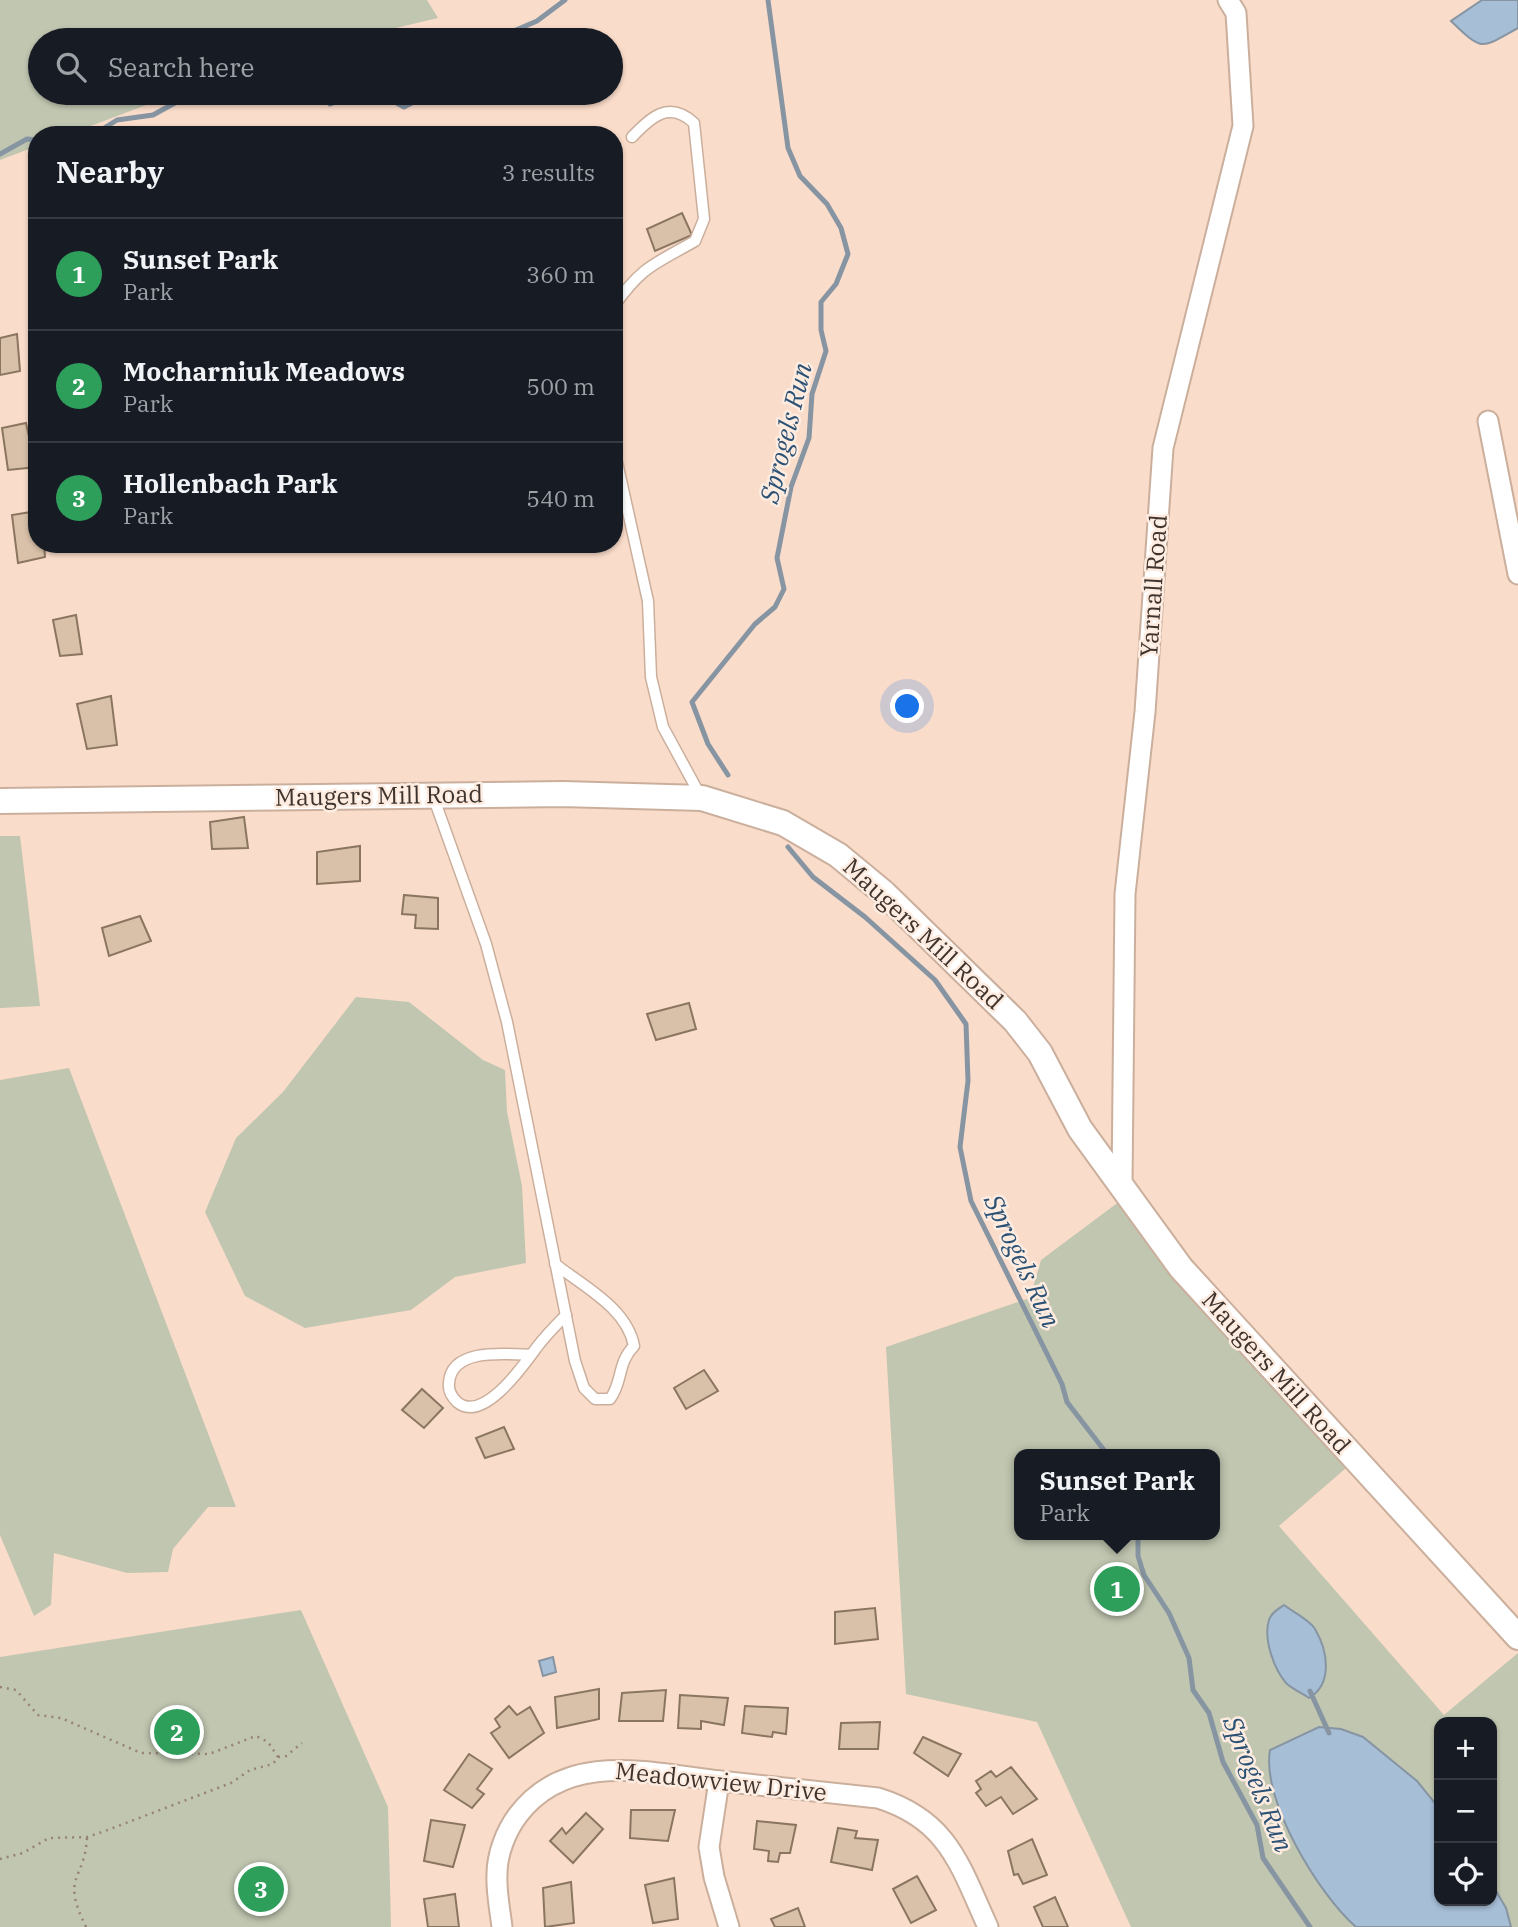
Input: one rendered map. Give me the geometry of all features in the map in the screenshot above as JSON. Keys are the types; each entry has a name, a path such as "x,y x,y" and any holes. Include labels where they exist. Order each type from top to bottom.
{"street":[{"name":"Yarnall Road","path":"1122,1184 1125,894 1145,712 1163,448 1243,126 1236,13 1228,0"},
{"path":"1488,421 1518,574"},
{"name":"Maugers Mill Road","path":"0,801 563,794 702,798 783,822 838,855 884,893 1015,1021 1040,1053 1080,1129 1190,1278 1518,1637"},
{"name":"Meadowview Drive","path":"502,1927 497,1874 501,1848 510,1825 541,1790 561,1779 587,1771 619,1770 878,1798 900,1805 919,1816 950,1845 988,1927"},
{"path":"719,1781 709,1847 714,1877 729,1927"}],"lane":[{"path":"623,293 633,279 651,264 695,242 704,219 694,123 684,114 673,110 661,112 650,118 632,137"},
{"path":"623,489 648,601 651,677 663,727 702,798"},
{"path":"433,796 486,944 507,1022 555,1264 583,1388 595,1399 610,1399 619,1387 619,1370 634,1346 632,1333 602,1297 555,1264"},
{"path":"531,1355 496,1353 467,1360 454,1367 451,1374 448,1386 452,1397 460,1405 471,1408 482,1406 531,1355 566,1315"}],"path":[{"path":"0,1687 16,1690 38,1715 61,1717 141,1753 209,1754 256,1735 268,1742 278,1757"},
{"path":"0,1859 23,1853 49,1838 87,1837 231,1783 250,1770 273,1764 278,1757 286,1756 302,1743"},
{"path":"86,1927 73,1898 76,1872 84,1856 87,1837"}],"green space":[{"path":"0,0 427,0 438,18 396,28 28,28 28,105 146,105 91,126 28,126 28,149 0,160"},
{"path":"0,836 20,836 40,1006 0,1008"},
{"path":"356,997 409,1002 483,1060 505,1070 507,1112 522,1186 526,1263 455,1277 411,1310 305,1328 245,1296 205,1212 236,1138 283,1092"},
{"path":"69,1068 236,1507 208,1507 173,1549 168,1572 127,1573 54,1553 51,1605 34,1616 0,1535 0,1080"},
{"path":"1120,1201 1176,1280 1346,1468 1279,1526 1444,1715 1518,1653 1518,1927 1131,1927 1037,1722 906,1694 886,1347 1030,1298 1041,1260"},
{"path":"301,1610 388,1807 391,1927 0,1927 0,1657"}],"water":[{"path":"1482,0 1518,0 1518,28 1482,44 1470,38 1451,21"},
{"path":"1284,1605 1313,1626 1323,1647 1325,1676 1317,1692 1309,1698 1286,1683 1277,1670 1271,1653 1267,1636 1269,1620 1273,1613"},
{"path":"553,1657 556,1672 543,1676 539,1661"},
{"path":"1319,1727 1341,1729 1363,1737 1417,1781 1434,1802 1434,1906 1497,1906 1497,1893 1506,1908 1511,1927 1356,1927 1341,1912 1310,1870 1283,1820 1274,1794 1270,1750"}],"building":[{"path":"682,213 692,235 655,251 647,229"},
{"path":"17,334 20,371 0,375 0,338"},
{"path":"26,423 28,468 8,470 2,428"},
{"path":"28,512 28,553 45,553 45,557 18,563 12,515"},
{"path":"76,615 82,654 60,656 53,620"},
{"path":"111,696 117,745 87,749 77,704"},
{"path":"244,817 248,848 212,849 210,822"},
{"path":"360,846 360,881 317,884 317,852"},
{"path":"404,895 438,898 438,929 415,928 416,915 402,914"},
{"path":"140,916 151,941 109,956 102,928"},
{"path":"689,1003 696,1029 656,1040 647,1014"},
{"path":"704,1370 718,1391 686,1409 674,1388"},
{"path":"422,1389 443,1408 424,1428 402,1410"},
{"path":"504,1427 514,1449 485,1458 476,1438"},
{"path":"875,1608 878,1639 835,1644 835,1612"},
{"path":"599,1689 599,1719 557,1728 555,1697"},
{"path":"666,1690 663,1721 619,1721 622,1693"},
{"path":"680,1695 728,1698 724,1725 701,1721 701,1729 678,1728"},
{"path":"509,1706 517,1715 530,1707 544,1733 509,1758 491,1733 500,1727 495,1719"},
{"path":"745,1706 788,1708 786,1734 773,1732 772,1737 742,1733"},
{"path":"880,1722 878,1749 839,1749 841,1723"},
{"path":"923,1737 961,1754 948,1776 914,1753"},
{"path":"469,1754 492,1769 477,1789 484,1794 472,1808 444,1790"},
{"path":"1011,1767 1037,1799 1013,1814 1001,1797 986,1806 976,1793 981,1789 976,1781 991,1771 996,1777"},
{"path":"631,1810 675,1810 668,1841 630,1838"},
{"path":"586,1813 603,1829 573,1863 550,1841 562,1828 566,1834"},
{"path":"431,1820 465,1825 453,1867 424,1861"},
{"path":"757,1821 796,1825 790,1853 780,1853 778,1862 768,1861 769,1851 754,1849"},
{"path":"838,1828 857,1831 855,1838 878,1840 872,1870 831,1862"},
{"path":"1032,1839 1047,1875 1023,1884 1018,1874 1014,1875 1008,1851"},
{"path":"917,1876 936,1910 911,1923 893,1889"},
{"path":"674,1878 678,1919 653,1923 645,1885"},
{"path":"571,1882 574,1923 545,1927 543,1888"},
{"path":"455,1894 459,1927 428,1927 424,1899"},
{"path":"1055,1897 1068,1927 1043,1927 1034,1907"},
{"path":"798,1908 805,1927 775,1927 771,1919"}],"waterway":[{"path":"521,28 537,21 565,0"},
{"name":"Sprogels Run","path":"728,775 708,744 692,702 755,624 775,607 784,589 777,558 791,487 809,438 812,394 826,351 821,330 821,302 836,284 848,254 841,228 827,204 800,176 788,148 768,0"},
{"path":"107,126 117,120 153,115 171,105"},
{"path":"400,105 408,105"},
{"path":"0,154 28,139"},
{"name":"Sprogels Run","path":"788,847 813,877 865,917 935,980 966,1024 968,1081 960,1147 971,1201 1062,1384 1067,1402 1103,1449"},
{"name":"Sprogels Run","path":"1138,1540 1138,1556 1144,1575 1169,1613 1189,1658 1193,1690 1209,1713 1223,1762 1257,1825 1263,1858 1310,1927"},
{"path":"1310,1691 1329,1733"}],"place":[{"name":"Sunset Park","path":"1117,1589"},
{"name":"Mocharniuk Meadows","path":"177,1732"},
{"name":"Hollenbach Park","path":"261,1889"}]}
